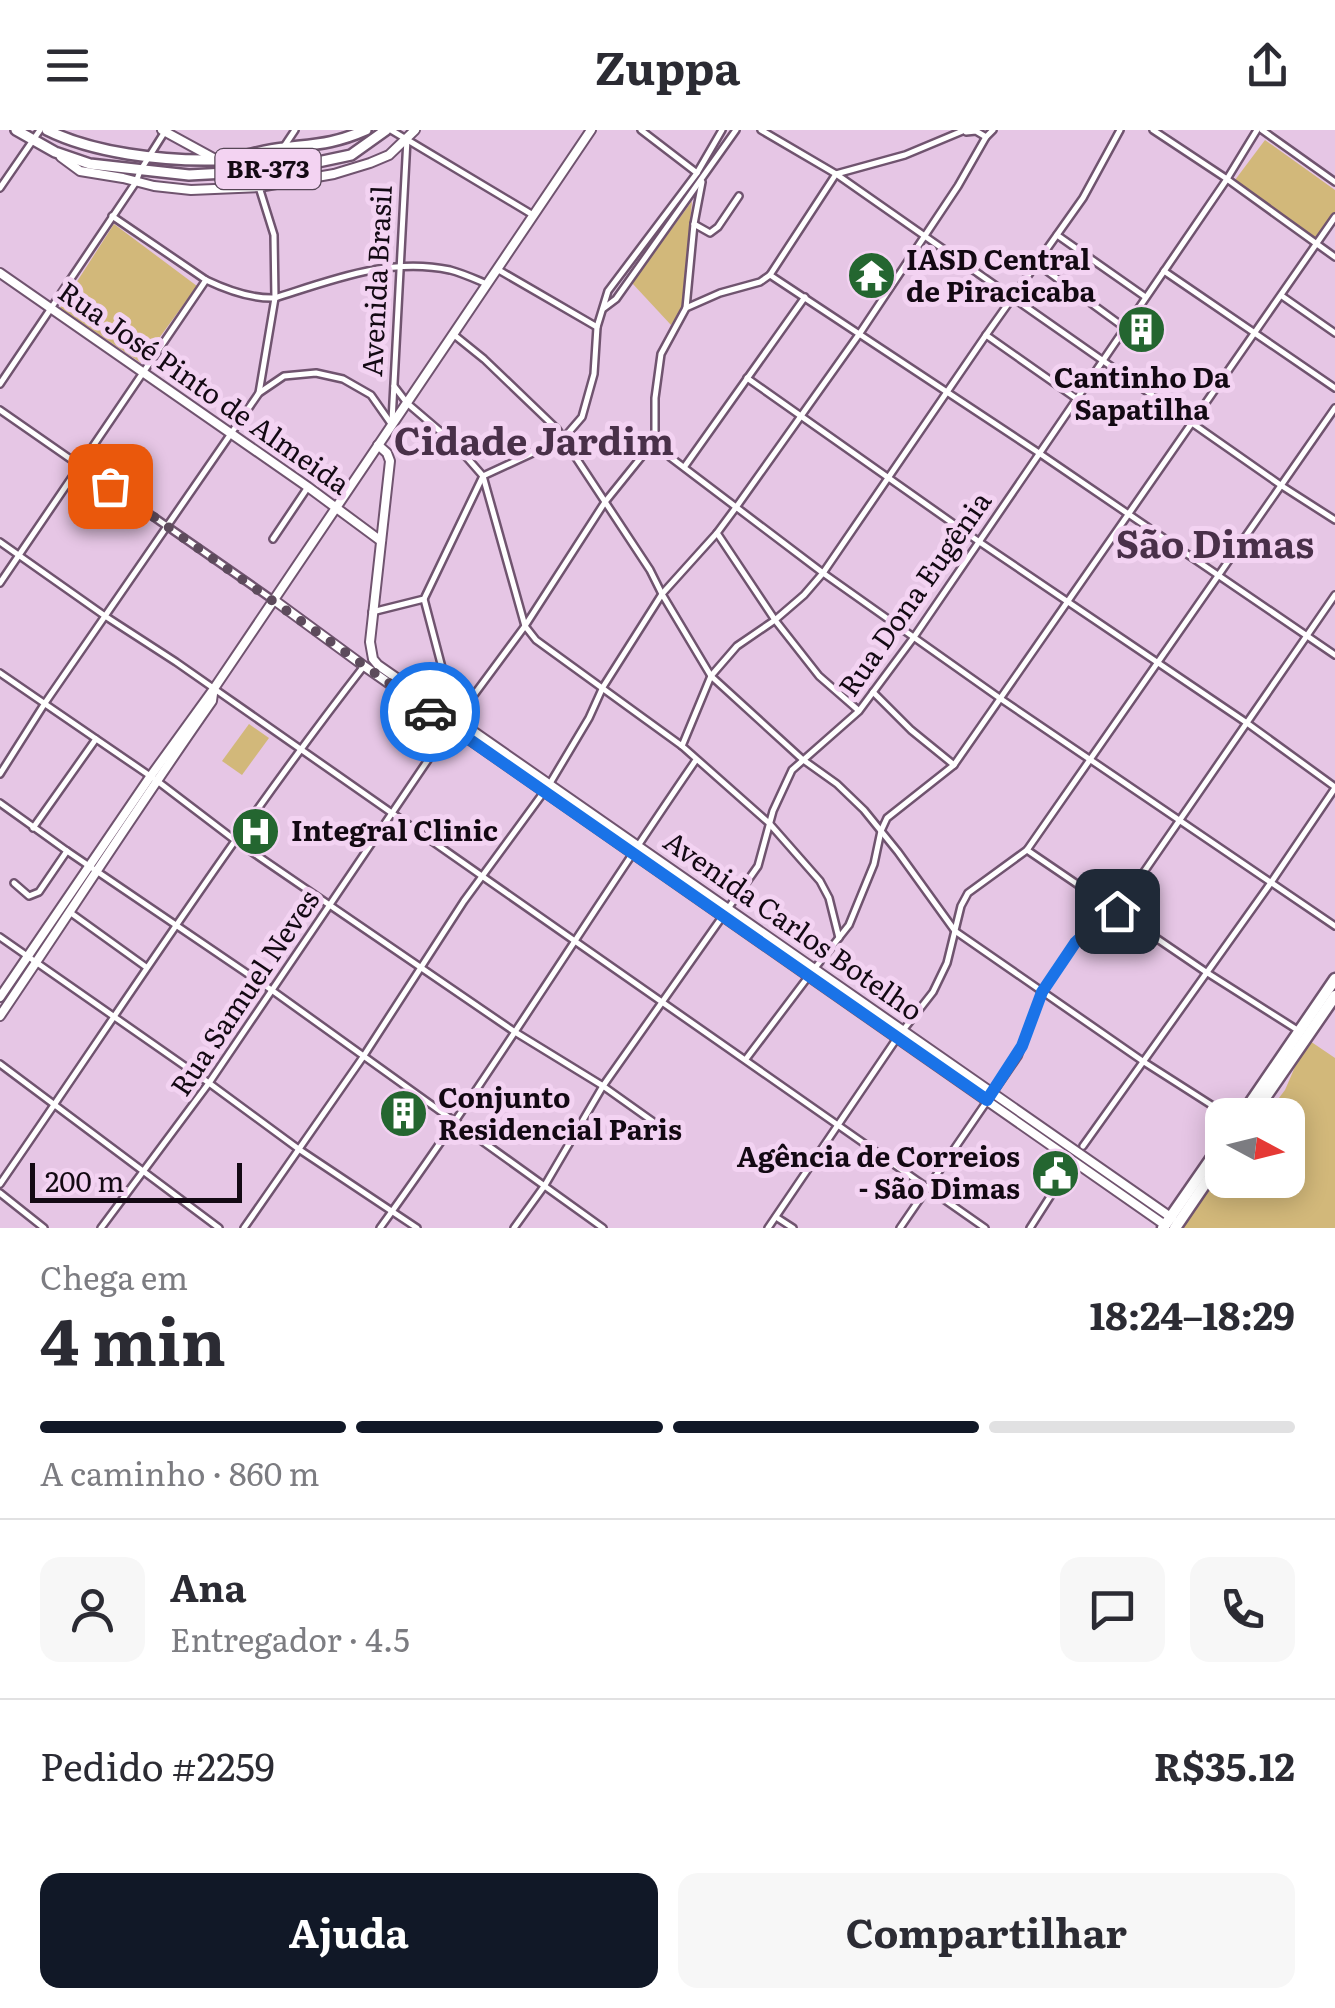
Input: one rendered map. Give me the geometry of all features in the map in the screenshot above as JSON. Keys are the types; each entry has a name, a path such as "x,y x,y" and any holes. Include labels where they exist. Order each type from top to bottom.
{"highway":[{"path":"1254,1098 1335,979"},
{"path":"1265,1098 1335,996"},
{"path":"1170,1224 1205,1169"},
{"path":"1170,1224 1205,1180"}],"main road":[{"name":"BR-373","path":"16,130 56,152 138,176 244,172 318,162 351,155 392,131"},
{"name":"BR-373","path":"43,130 92,147 217,160 328,143 366,130"},
{"path":"164,130 217,160"},
{"path":"138,176 191,190 259,188 370,164 390,155 415,130"},
{"path":"0,1016 93,868 588,131"},
{"name":"Rua José Pinto de Almeida","path":"0,273 381,541"},
{"path":"378,445 390,461 370,651 382,668"},
{"name":"Avenida Carlos Botelho","path":"274,600 360,663 454,723"},
{"path":"370,651 360,663 382,668"},
{"name":"Avenida Carlos Botelho","path":"382,668 547,789 1170,1224"},
{"path":"0,997 71,913 93,868"}],"street":[{"path":"0,188 43,130"},
{"path":"0,384 138,176 164,130"},
{"path":"282,148 295,130"},
{"path":"641,130 700,176"},
{"path":"602,309 616,298 666,230 700,176 722,130"},
{"path":"454,723 424,599 484,476 563,439 582,417 594,374 597,326 608,290 736,130"},
{"path":"762,130 836,174 1335,520"},
{"path":"244,1228 364,1057 482,877 547,789 603,687 662,594 738,506 860,334 993,130"},
{"path":"682,746 711,676 737,646 775,620 823,573 1083,198 1120,130"},
{"path":"1153,130 1335,257"},
{"path":"1260,130 1335,182"},
{"name":"Rua Dona Eugênia","path":"514,1228 603,1086 762,860 769,823 786,780 802,759 859,711 914,637 1260,130"},
{"path":"392,131 533,215"},
{"path":"686,308 770,275 836,174 905,156 963,131 986,136"},
{"name":"Avenida Brasil","path":"392,425 407,140"},
{"path":"700,176 686,308 661,354 655,440 670,457 823,573 1090,761 1335,926"},
{"path":"259,188 274,234 275,298 259,393"},
{"path":"694,224 710,232 718,228 739,196"},
{"path":"112,216 206,280 262,298 275,298 354,272 400,266 452,270 487,284"},
{"path":"746,1059 849,924 874,864 887,818 954,765 1335,217"},
{"path":"659,225 666,230"},
{"path":"1056,235 1145,296"},
{"path":"1036,263 1125,328"},
{"path":"497,269 597,326"},
{"path":"1164,271 1335,388"},
{"path":"770,275 1335,655"},
{"path":"0,583 206,280"},
{"path":"1282,296 1335,333"},
{"path":"684,467 805,297"},
{"path":"453,334 557,429 650,570 711,676 864,810 955,931 1205,1100"},
{"path":"986,335 1077,400"},
{"path":"0,774 259,393 284,376 316,372 343,379 371,395 392,425"},
{"path":"746,378 1247,723 1335,788 1083,1146"},
{"path":"394,386 484,476 525,626 536,640 682,746 769,823 820,881 829,898 839,938"},
{"path":"768,1228 932,992 947,963 968,892 1026,850 1335,408"},
{"path":"0,410 274,600"},
{"name":"Rua Samuel Neves","path":"101,1228 273,991 391,814 525,626 605,502 655,440"},
{"path":"273,539 308,487"},
{"path":"718,533 775,620 819,676 859,711"},
{"path":"0,542 985,1228"},
{"path":"900,1228 1022,1046 1042,992 1075,943 1117,911 1335,596"},
{"path":"372,612 424,599"},
{"path":"0,1184 360,663"},
{"path":"0,673 515,1032 655,1123"},
{"path":"873,692 910,730 954,765"},
{"path":"33,828 96,739"},
{"path":"380,1228 696,760"},
{"path":"0,803 273,991 603,1228"},
{"path":"1026,850 1299,1031"},
{"path":"14,884 34,896 67,852"},
{"path":"71,913 146,968"},
{"path":"0,937 417,1228"},
{"path":"0,1064 219,1228"},
{"path":"1030,1228 1069,1167"},
{"path":"0,1193 44,1228"},
{"path":"776,1216 793,1228"}],"shaded area":[{"path":"1265,140 1335,190 1335,215 1316,239 1235,180"},
{"path":"692,201 683,306 671,325 632,283"},
{"path":"114,224 197,286 141,363 60,308"},
{"path":"249,724 269,738 242,775 222,761"},
{"path":"1307,1039 1335,1058 1335,1228 1178,1228 1205,1192 1205,1198 1305,1198 1305,1098 1279,1098"}],"way so far":[{"path":"110,486 430,712"}],"place":[{"name":"IASD Central de Piracicaba","path":"871,276"},
{"name":"Cantinho Da Sapatilha","path":"1142,330"},
{"name":"Integral Clinic","path":"256,831"},
{"name":"Conjunto Residencial Paris","path":"403,1114"},
{"name":"Agência de Correios - São Dimas","path":"1055,1173"}],"district":[{"name":"Cidade Jardim","path":"534,442"},
{"name":"São Dimas","path":"1215,545"}],"route":[{"path":"430,712 987,1100 1018,1056 1042,992 1075,943 1117,911"}]}
